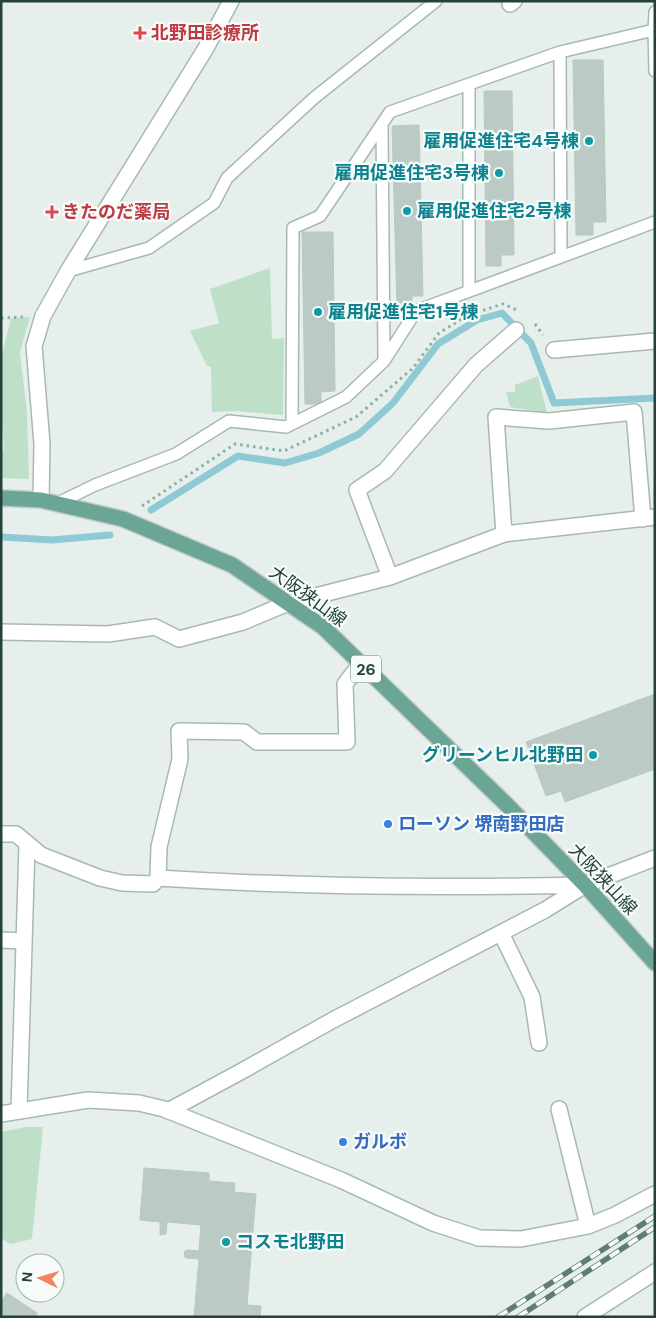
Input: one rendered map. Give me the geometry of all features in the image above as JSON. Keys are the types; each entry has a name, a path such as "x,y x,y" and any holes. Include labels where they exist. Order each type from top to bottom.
{"main road":[{"name":"大阪狭山線","path":"1,498 41,500 123,519 232,564 323,627 506,804 585,886 655,964"}],"street":[{"path":"41,500 42,444 34,346 43,316 68,271 206,48 231,1"},
{"path":"390,577 357,490 385,471 476,365 516,330"},
{"path":"554,350 655,341"},
{"path":"1,632 108,634 155,627 179,639 244,622 288,603 390,577 504,534 649,518 634,412 548,421 496,417 504,534"},
{"path":"1,834 16,834 41,855 100,878 122,883 153,884 158,878 159,847 180,760 179,731 244,732 257,742 347,742 345,684 361,663"},
{"path":"19,1111 27,845"},
{"path":"168,1111 333,1020 545,910 585,886 655,858"},
{"path":"158,878 376,886 585,886"},
{"path":"501,933 532,997 539,1043"},
{"path":"1,940 23,941"},
{"path":"1,1114 88,1100 139,1103 168,1111 341,1180 433,1224 479,1238 521,1239 588,1226 615,1215 655,1194"},
{"path":"559,1109 588,1226"},
{"path":"585,1317 655,1272"}],"lane":[{"path":"68,271 149,248 214,203 227,178 314,98 436,1"},
{"path":"655,12 655,71"},
{"path":"292,424 293,228 320,216 390,112 560,52 654,30"},
{"path":"560,52 561,257"},
{"path":"469,84 469,291"},
{"path":"382,125 384,361"},
{"path":"56,504 95,485 176,454 229,421 286,427 346,397 384,361 416,311 655,222"}],"path":[{"path":"516,330 532,320 554,350"}],"green space":[{"path":"270,268 272,339 284,338 283,415 236,411 212,412 211,367 207,366 190,331 219,323 210,289"},
{"path":"30,317 20,352 27,413 29,479 1,478 1,451 4,450 1,359 11,318"},
{"path":"538,376 547,413 510,407 506,392 515,392 515,385"},
{"path":"26,1127 43,1127 32,1239 10,1244 1,1238 1,1132"}],"building":[{"name":"雇用促進住宅4号棟","path":"573,60 603,60 606,222 593,222 593,235 576,235"},
{"name":"雇用促進住宅3号棟","path":"484,91 512,91 514,255 501,255 501,266 486,266"},
{"name":"雇用促進住宅2号棟","path":"419,125 423,296 412,296 412,307 397,307 392,126"},
{"name":"雇用促進住宅1号棟","path":"302,232 333,232 335,391 321,392 321,404 305,404"},
{"name":"グリーンヒル北野田","path":"655,694 655,769 565,802 561,791 546,796 526,742"},
{"name":"コスモ北野田","path":"144,1168 209,1173 209,1181 235,1183 234,1192 256,1194 247,1305 261,1306 260,1317 194,1317 199,1259 186,1258 184,1256 187,1250 199,1251 201,1225 167,1222 166,1234 160,1235 160,1222 140,1220"},
{"path":"7,1293 15,1298 15,1303 22,1303 37,1313 35,1317 1,1317 1,1301"}],"waterway":[{"path":"151,510 238,456 285,463 319,453 359,434 393,403 438,344 477,320 502,313 531,343 554,403 655,398"},
{"path":"1,537 52,540 110,535"}],"railway":[{"path":"498,1317 655,1216"},
{"path":"518,1317 655,1227"}],"place":[{"name":"北野田診療所","path":"140,33"},
{"name":"雇用促進住宅4号棟","path":"589,141"},
{"name":"雇用促進住宅3号棟","path":"499,173"},
{"name":"雇用促進住宅2号棟","path":"407,211"},
{"name":"きたのだ薬局","path":"52,212"},
{"name":"雇用促進住宅1号棟","path":"318,312"},
{"name":"グリーンヒル北野田","path":"593,755"},
{"name":"ローソン 堺南野田店","path":"388,824"},
{"name":"ガルボ","path":"343,1142"},
{"name":"コスモ北野田","path":"226,1242"}]}
